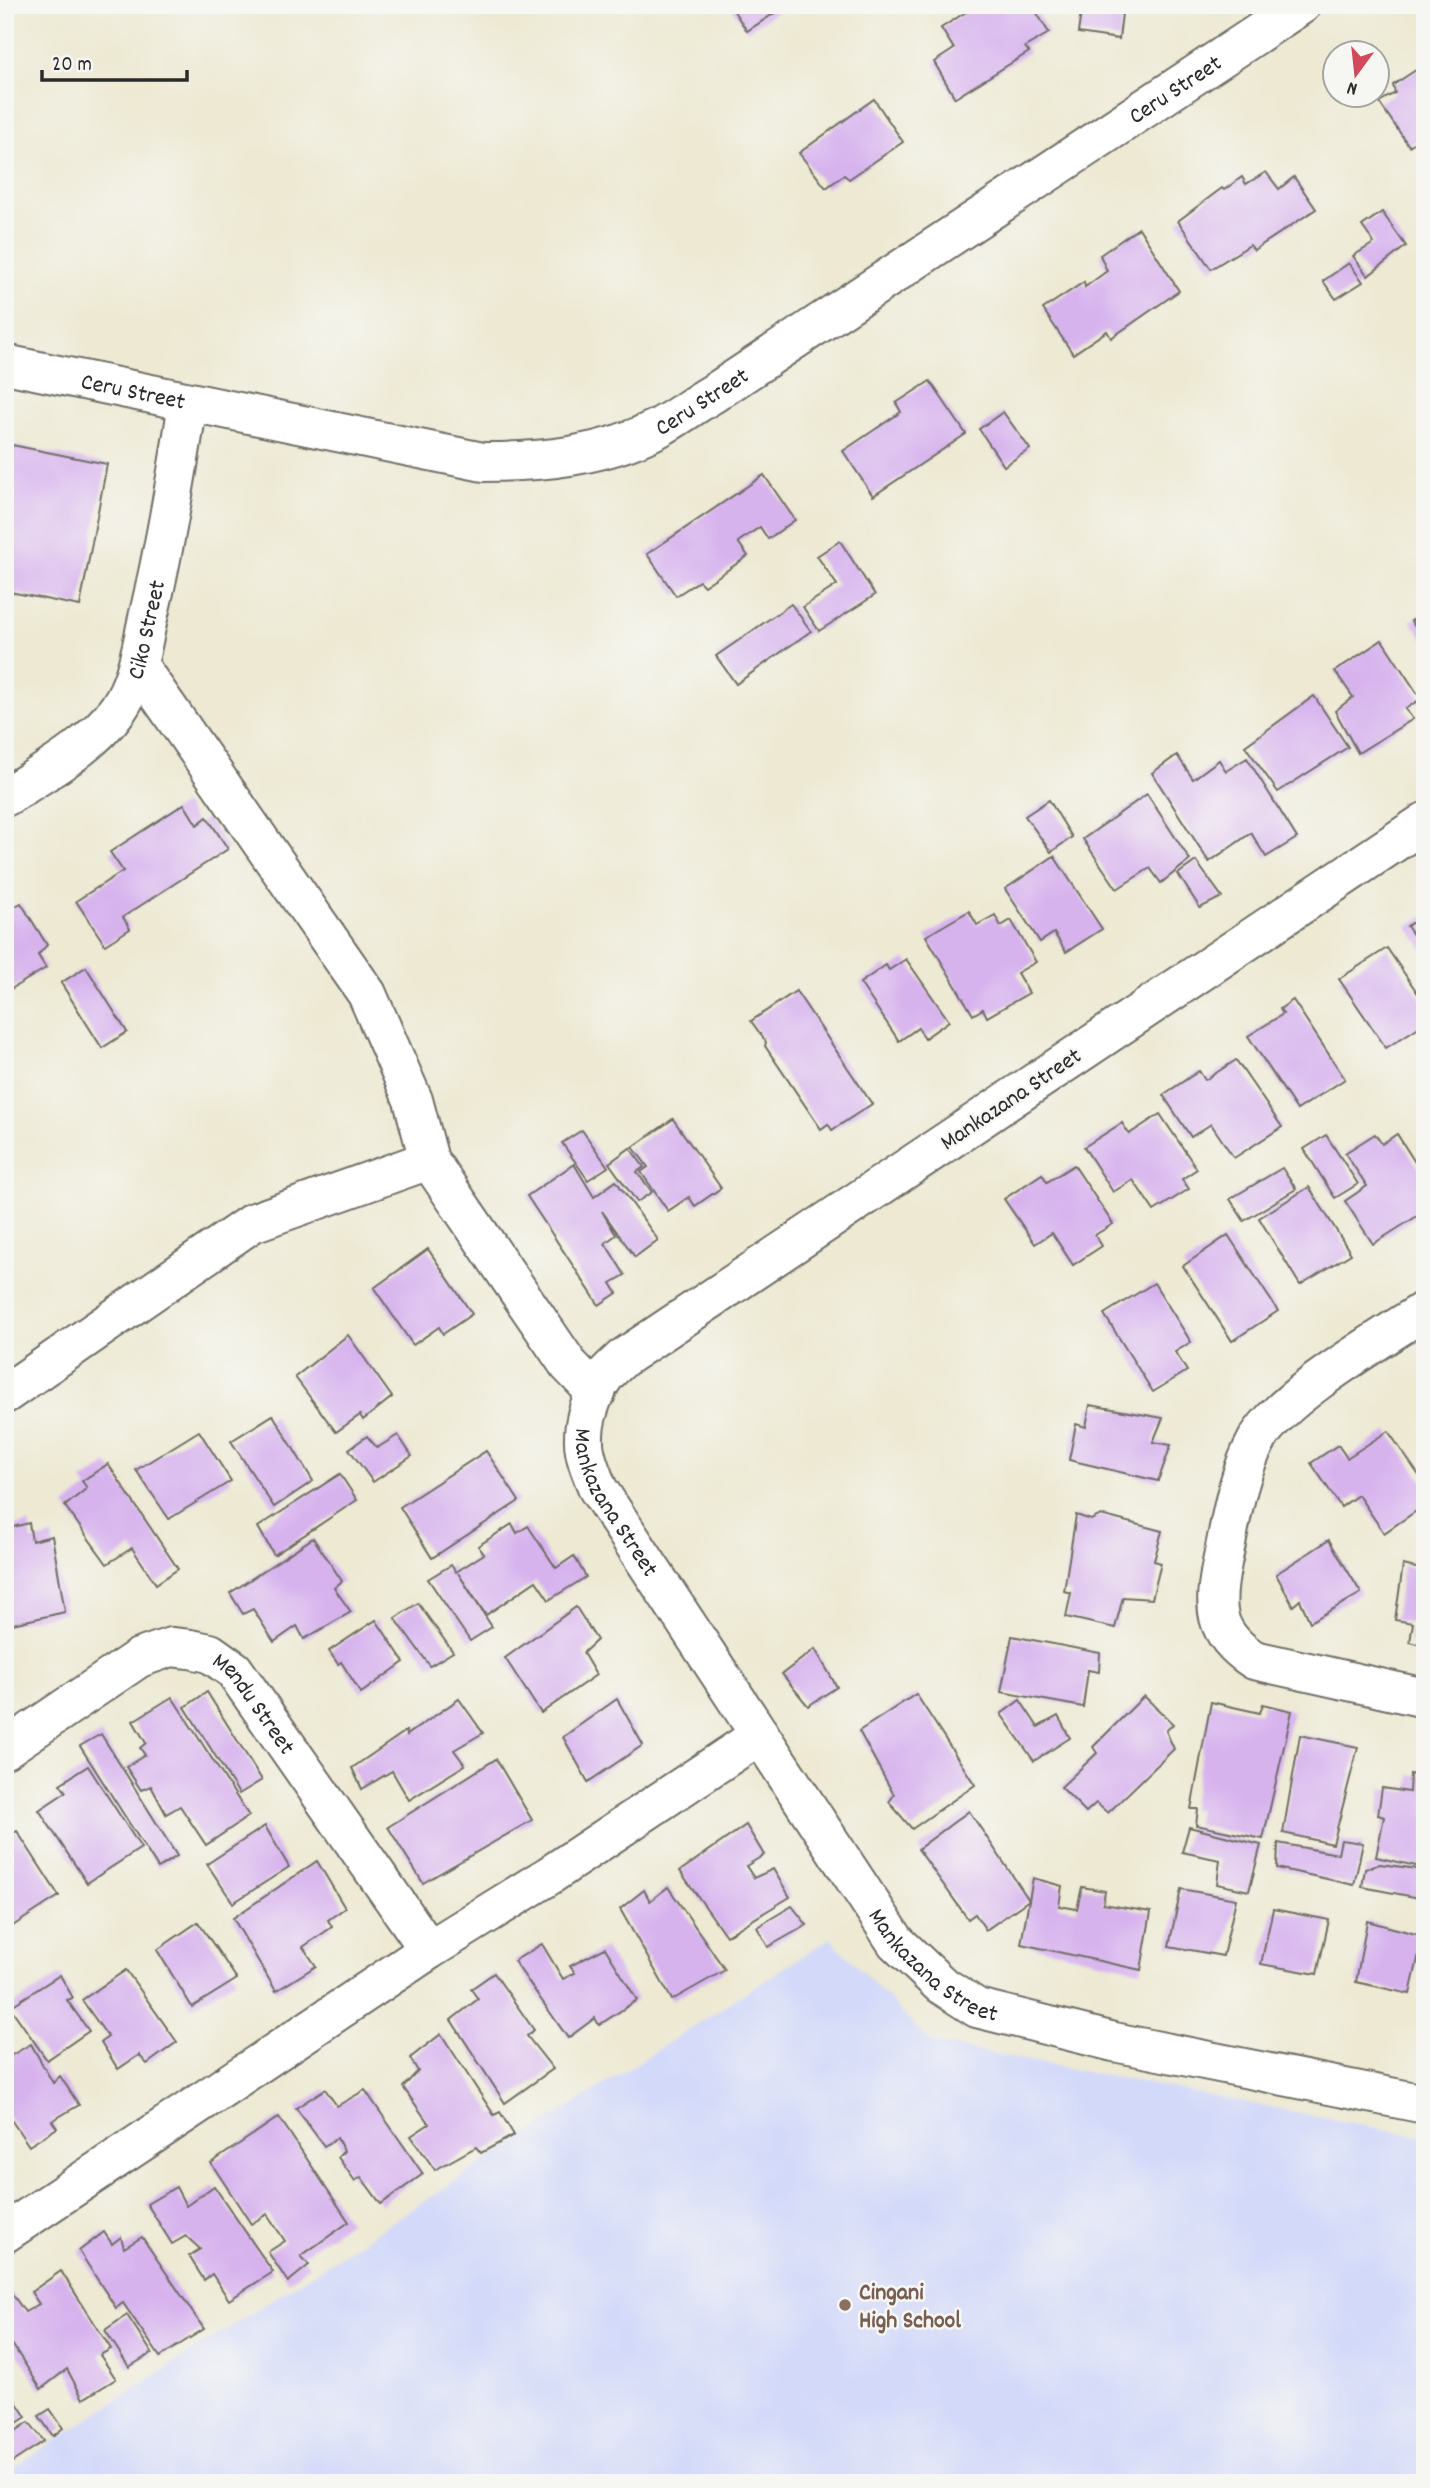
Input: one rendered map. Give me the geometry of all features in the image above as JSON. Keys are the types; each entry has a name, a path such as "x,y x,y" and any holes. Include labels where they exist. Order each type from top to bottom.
{"street":[{"name":"Ceru Street","path":"5,364 483,462 533,462 605,450 658,428 714,393 1301,5"},
{"name":"Ciko Street","path":"5,797 91,739 118,709 132,684 174,492 188,403"},
{"path":"138,666 367,994 413,1100 429,1160 568,1364 596,1393"},
{"name":"Mankazana Street","path":"1425,822 647,1340 624,1357 604,1377 589,1409 584,1441 598,1489 896,1942 940,1984 977,2008 1114,2042 1425,2104"},
{"path":"5,1394 252,1223 429,1160"},
{"path":"1425,1310 1320,1381 1280,1412 1258,1438 1239,1482 1216,1595 1224,1633 1254,1660 1425,1698"},
{"name":"Mendu Street","path":"5,1749 139,1658 171,1647 210,1653 233,1670 429,1950"},
{"path":"5,2233 429,1950 550,1875 760,1735"}],"shaded area":[{"name":"Cingani High School","path":"830,1938 930,2042 1425,2137 1425,2483 5,2483 5,2473"}],"building":[{"path":"730,5 787,5 747,31"},
{"path":"977,5 1032,5 1049,33 1025,47 1029,52 955,98 934,62 954,49 941,28"},
{"path":"1082,5 1123,5 1119,39 1078,33"},
{"path":"1425,64 1425,135 1409,146 1383,108 1392,108 1392,95 1395,93 1393,85"},
{"path":"874,99 903,142 849,179 844,175 826,188 799,153"},
{"path":"1266,172 1279,189 1294,177 1316,209 1254,250 1250,245 1211,269 1178,221 1222,188 1224,190 1242,177 1246,184"},
{"path":"1382,212 1406,246 1368,276 1353,256 1374,243 1362,226"},
{"path":"1139,228 1179,291 1111,338 1107,331 1073,354 1043,309 1084,282 1085,287 1107,271 1100,255"},
{"path":"1349,263 1363,282 1336,299 1323,281"},
{"path":"930,381 966,434 873,496 843,451 901,412 896,403"},
{"path":"1003,412 1030,449 1004,466 979,429"},
{"path":"12,445 107,464 80,606 5,591 5,479"},
{"path":"764,475 795,520 768,539 760,527 738,542 748,556 704,586 699,581 676,596 647,554"},
{"path":"840,541 875,595 819,631 803,607 837,585 817,556"},
{"path":"791,604 811,631 736,684 716,656"},
{"path":"1425,613 1425,641 1411,621"},
{"path":"1382,640 1421,699 1405,709 1413,719 1358,753 1335,711 1353,697 1335,671"},
{"path":"1314,696 1348,747 1278,792 1245,746"},
{"path":"1177,755 1193,779 1219,760 1226,771 1247,758 1297,838 1266,857 1251,833 1209,862 1152,773"},
{"path":"1147,794 1190,860 1161,883 1150,868 1117,889 1083,839"},
{"path":"1049,800 1072,837 1051,852 1025,816"},
{"path":"184,804 197,825 207,817 228,849 123,917 130,929 105,945 76,901 123,871 110,852"},
{"path":"1054,856 1102,929 1066,952 1054,933 1040,942 1005,889"},
{"path":"1196,861 1222,897 1200,908 1178,874"},
{"path":"21,903 47,945 38,955 46,968 11,989 5,980 5,912"},
{"path":"969,911 977,925 995,915 1001,926 1011,920 1036,962 1017,973 1029,993 987,1017 983,1009 973,1015 926,936"},
{"path":"1425,915 1425,952 1407,926"},
{"path":"1387,948 1425,1004 1425,1023 1386,1048 1339,979"},
{"path":"906,959 949,1021 925,1038 918,1028 899,1041 860,983 886,965 889,970"},
{"path":"86,967 127,1032 102,1048 61,983"},
{"path":"796,991 872,1104 832,1130 828,1124 821,1129 751,1021"},
{"path":"1293,1000 1345,1079 1297,1110 1248,1036 1283,1014 1280,1009"},
{"path":"1236,1060 1282,1127 1234,1158 1211,1124 1191,1137 1163,1095 1199,1071 1205,1080"},
{"path":"1160,1114 1197,1169 1182,1179 1189,1189 1154,1211 1133,1180 1113,1192 1084,1147 1122,1123 1129,1134"},
{"path":"673,1119 721,1188 695,1206 689,1197 668,1211 641,1172 648,1167 633,1147"},
{"path":"582,1130 608,1167 588,1180 562,1143"},
{"path":"1375,1134 1382,1144 1397,1134 1425,1178 1425,1195 1420,1197 1425,1211 1373,1244 1345,1201 1367,1186 1345,1153"},
{"path":"1326,1135 1358,1184 1335,1198 1304,1149"},
{"path":"630,1148 644,1167 637,1172 652,1192 637,1202 609,1163"},
{"path":"574,1164 594,1197 616,1181 658,1240 635,1257 602,1211 616,1235 605,1243 625,1275 611,1283 617,1293 599,1305 527,1196"},
{"path":"1074,1165 1113,1224 1095,1235 1102,1246 1073,1265 1052,1233 1035,1244 1004,1199 1042,1174 1047,1182"},
{"path":"1282,1168 1296,1189 1244,1221 1230,1199"},
{"path":"1309,1187 1351,1254 1300,1285 1259,1218"},
{"path":"1228,1235 1278,1311 1232,1341 1183,1266"},
{"path":"428,1249 472,1314 443,1334 439,1327 413,1345 374,1288"},
{"path":"1154,1283 1191,1342 1175,1352 1187,1371 1153,1392 1104,1314"},
{"path":"348,1335 392,1397 363,1420 360,1415 336,1432 295,1377"},
{"path":"1090,1405 1163,1418 1153,1442 1171,1445 1158,1481 1069,1460 1076,1424 1086,1427"},
{"path":"273,1415 313,1481 274,1507 231,1441"},
{"path":"199,1431 231,1481 169,1519 136,1470"},
{"path":"1388,1431 1425,1484 1425,1505 1384,1533 1358,1495 1341,1507 1311,1463 1338,1445 1347,1458"},
{"path":"398,1435 412,1456 373,1482 349,1449 367,1436 377,1448"},
{"path":"486,1451 519,1501 432,1558 400,1507"},
{"path":"108,1464 178,1569 156,1584 132,1548 107,1564 65,1506 87,1488 82,1481"},
{"path":"340,1474 357,1500 274,1555 258,1527"},
{"path":"1076,1515 1091,1520 1101,1515 1162,1531 1154,1561 1161,1563 1152,1599 1123,1597 1115,1628 1066,1617 1071,1593 1064,1591"},
{"path":"29,1523 32,1541 52,1536 65,1612 8,1625 5,1613 5,1529"},
{"path":"512,1524 517,1533 528,1526 556,1568 574,1556 586,1577 549,1600 536,1581 486,1615 458,1573 492,1627 470,1641 428,1579 451,1565 456,1572 484,1554 478,1546"},
{"path":"313,1538 342,1581 334,1588 351,1612 304,1639 297,1626 274,1642 253,1609 243,1614 230,1593"},
{"path":"1329,1540 1361,1593 1310,1622 1300,1600 1293,1606 1276,1574"},
{"path":"1403,1565 1425,1570 1425,1646 1410,1642 1413,1623 1395,1620"},
{"path":"418,1603 453,1652 430,1666 395,1618"},
{"path":"576,1607 597,1640 583,1653 596,1675 541,1713 505,1658"},
{"path":"376,1620 404,1662 361,1693 341,1662 338,1664 329,1651"},
{"path":"1012,1636 1100,1653 1099,1672 1088,1670 1083,1707 1001,1692"},
{"path":"815,1649 837,1687 808,1706 782,1674"},
{"path":"207,1692 262,1780 239,1794 185,1707"},
{"path":"916,1694 975,1785 912,1829 889,1802 894,1795 859,1731"},
{"path":"1144,1696 1173,1724 1166,1731 1174,1749 1108,1813 1096,1803 1086,1812 1061,1787 1097,1753 1093,1747"},
{"path":"172,1697 249,1816 206,1845 180,1806 166,1814 151,1786 141,1790 126,1767 145,1755 140,1748 146,1743 133,1721"},
{"path":"459,1699 483,1733 454,1750 465,1765 409,1800 392,1771 362,1789 352,1768"},
{"path":"617,1699 643,1745 588,1782 563,1737"},
{"path":"1020,1700 1038,1727 1058,1716 1070,1738 1034,1761 1001,1714"},
{"path":"1211,1702 1260,1713 1263,1704 1292,1711 1263,1839 1196,1825 1198,1809 1191,1809"},
{"path":"101,1734 177,1856 158,1868 80,1746"},
{"path":"1300,1735 1358,1747 1333,1844 1283,1833"},
{"path":"496,1759 532,1820 423,1883 388,1827"},
{"path":"88,1766 141,1848 87,1883 39,1810 66,1792 60,1784"},
{"path":"1410,1774 1425,1777 1425,1868 1376,1857 1384,1817 1378,1815 1382,1788 1409,1792"},
{"path":"969,1811 1029,1900 986,1930 975,1914 968,1919 918,1849"},
{"path":"746,1825 764,1855 746,1866 754,1878 773,1869 790,1897 726,1936 680,1871"},
{"path":"265,1826 289,1867 233,1903 207,1864"},
{"path":"1189,1827 1261,1845 1249,1891 1217,1884 1220,1860 1182,1852"},
{"path":"17,1831 59,1896 5,1931 5,1838"},
{"path":"1341,1840 1363,1843 1354,1885 1277,1868 1278,1843 1338,1854"},
{"path":"317,1861 345,1908 328,1920 332,1927 303,1947 316,1966 276,1991 233,1918"},
{"path":"1380,1864 1425,1870 1425,1899 1362,1887 1365,1869"},
{"path":"1033,1878 1062,1886 1059,1906 1077,1909 1082,1887 1105,1891 1103,1904 1151,1912 1141,1970 1021,1944"},
{"path":"668,1887 725,1970 672,2000 620,1909 644,1890 650,1901"},
{"path":"1181,1889 1236,1899 1223,1956 1169,1946"},
{"path":"792,1906 807,1925 768,1947 757,1927"},
{"path":"1273,1909 1329,1920 1317,1974 1261,1964"},
{"path":"1367,1921 1423,1936 1410,1994 1356,1982"},
{"path":"198,1922 237,1979 192,2007 157,1950"},
{"path":"542,1944 563,1979 575,1973 570,1966 605,1948 637,2000 599,2025 595,2018 568,2038 514,1961"},
{"path":"126,1970 177,2042 147,2064 139,2055 118,2069 101,2042 108,2037 82,2000"},
{"path":"494,1973 534,2030 527,2036 553,2069 505,2103 451,2020 478,1999 471,1989"},
{"path":"60,1975 73,1998 67,2000 89,2031 47,2060 10,2007"},
{"path":"441,2034 494,2115 500,2112 514,2135 481,2153 476,2147 435,2170 411,2136 429,2124 403,2087 418,2071 410,2058"},
{"path":"31,2044 53,2083 60,2076 79,2105 52,2121 57,2128 29,2146 5,2111 5,2059"},
{"path":"325,2089 337,2106 365,2090 423,2174 381,2204 361,2177 355,2181 338,2157 344,2151 337,2138 324,2146 296,2108"},
{"path":"279,2117 349,2222 301,2256 309,2265 288,2282 268,2252 285,2241 267,2214 251,2224 211,2163"},
{"path":"214,2186 273,2272 229,2300 212,2274 204,2280 189,2256 200,2249 186,2236 172,2244 147,2204 176,2187 186,2206"},
{"path":"104,2232 112,2244 121,2237 124,2248 142,2237 204,2329 160,2357 123,2303 116,2308 79,2251"},
{"path":"61,2271 111,2349 100,2355 116,2379 83,2399 67,2369 41,2389 5,2333 5,2294 10,2291 25,2312 39,2304 31,2292"},
{"path":"127,2315 152,2353 129,2367 105,2330"},
{"path":"5,2385 26,2417 5,2431"},
{"path":"50,2409 63,2428 53,2436 39,2416"},
{"path":"29,2422 44,2441 5,2467 5,2438"}],"place":[{"name":"Cingani High School","path":"845,2305"}]}
